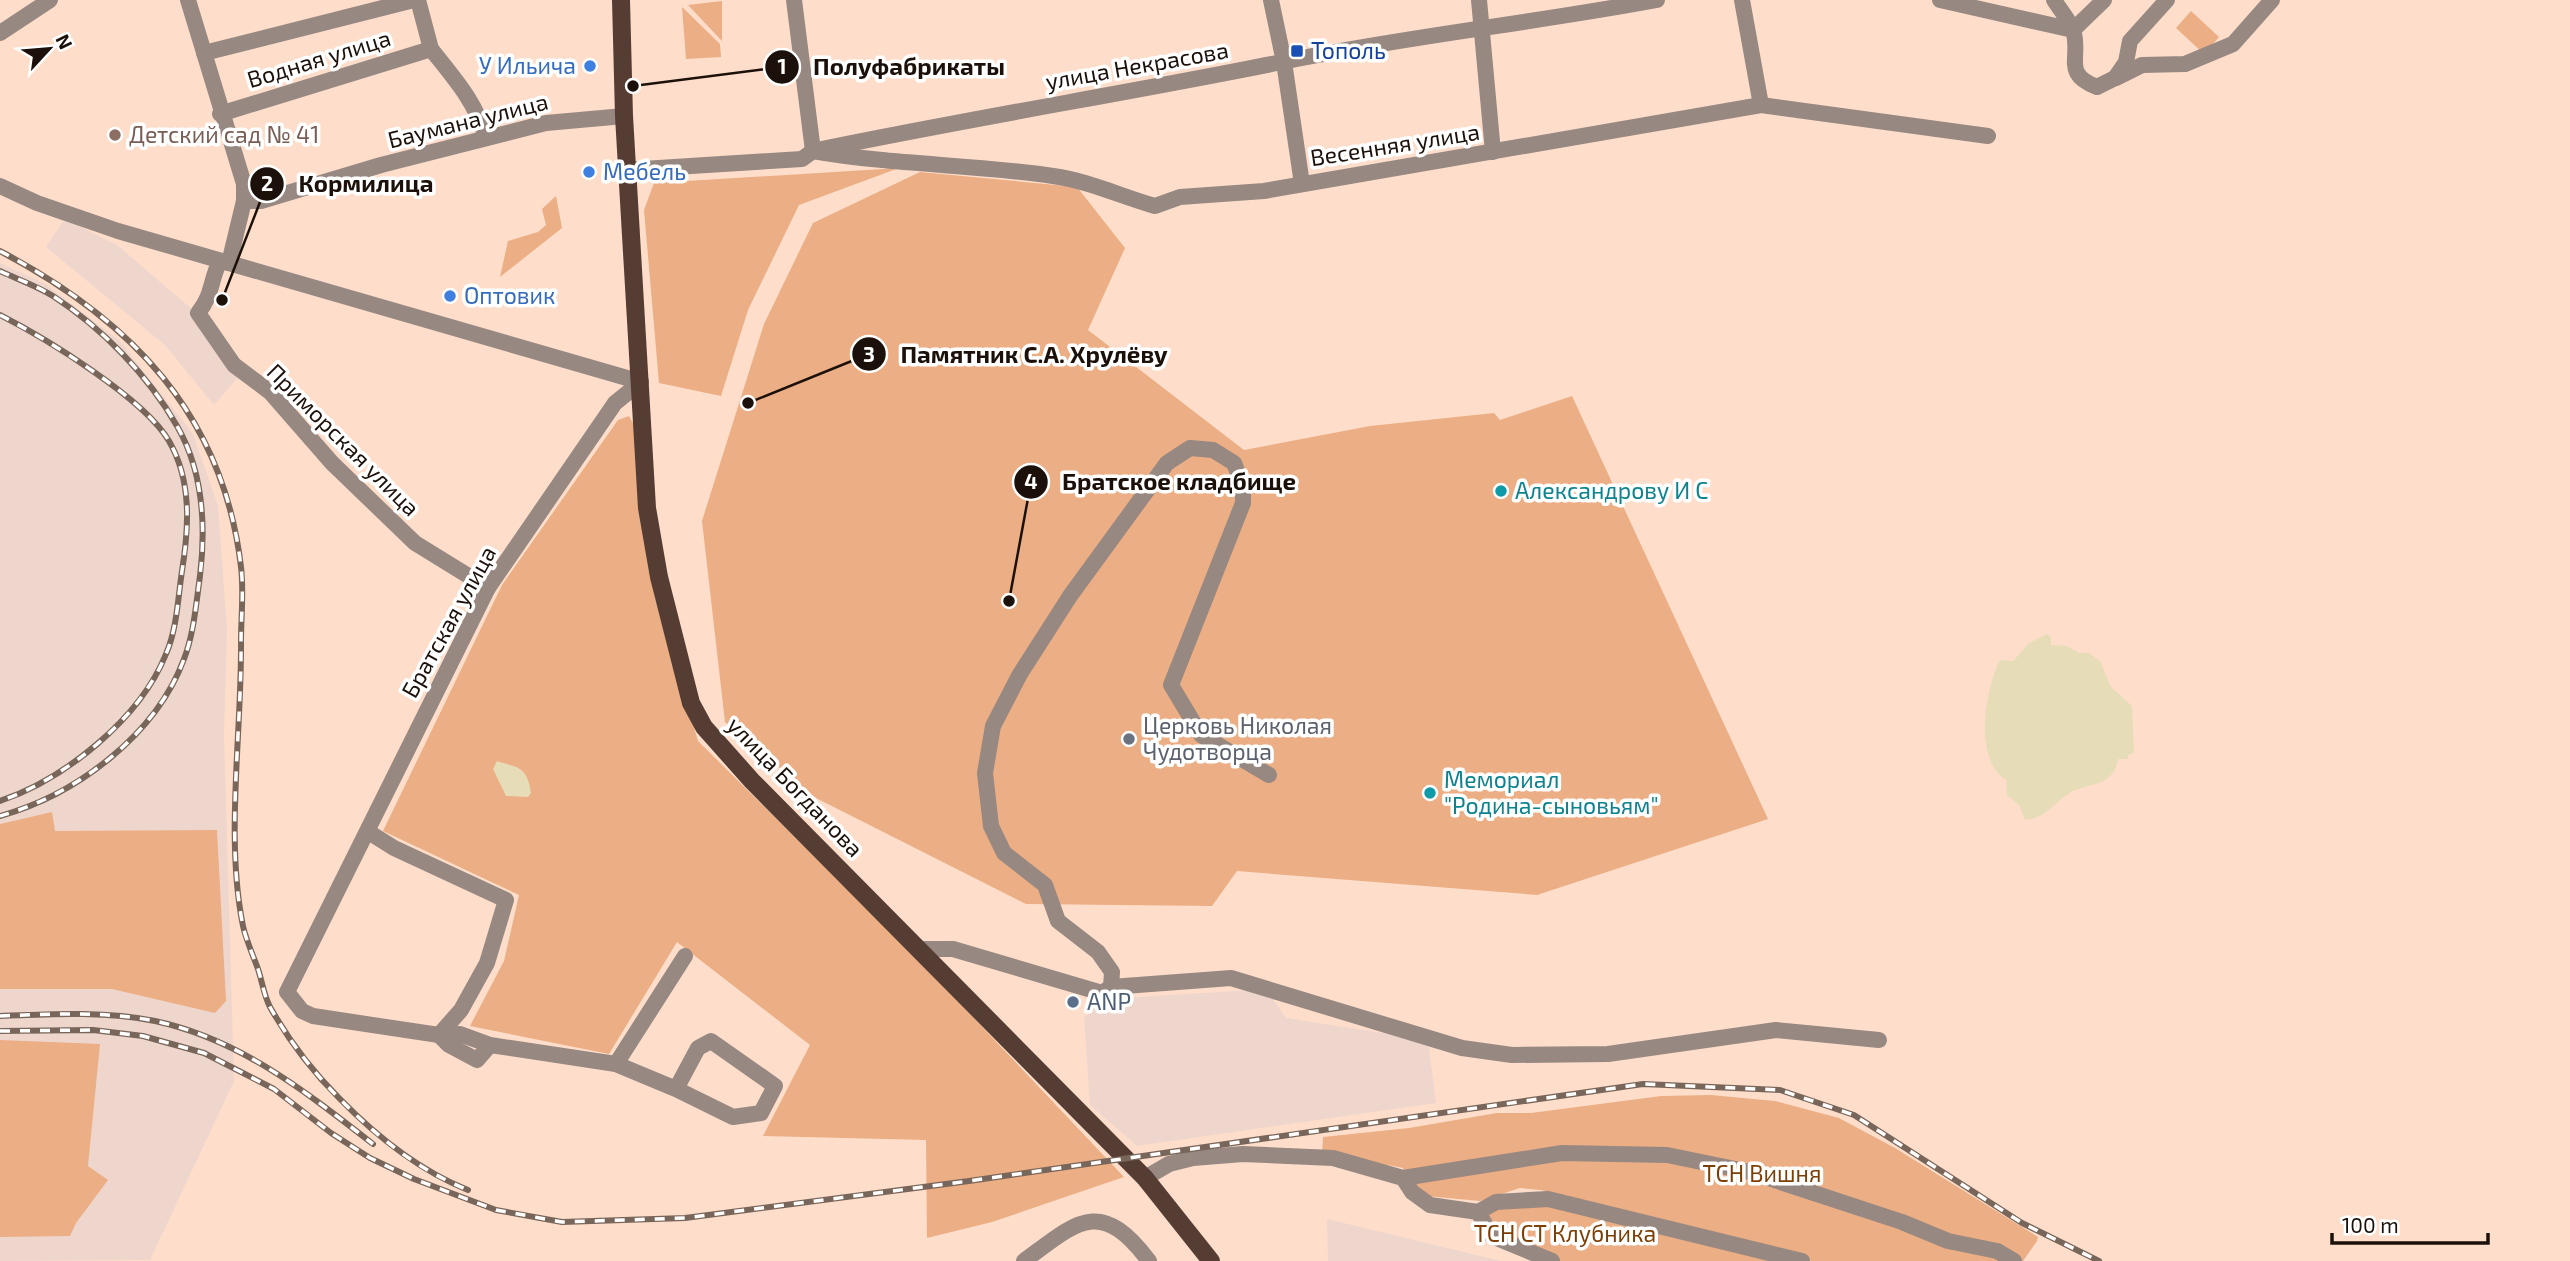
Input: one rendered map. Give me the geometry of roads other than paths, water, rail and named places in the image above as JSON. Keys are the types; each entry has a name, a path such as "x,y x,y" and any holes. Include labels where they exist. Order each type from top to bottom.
{"main road":[{"name":"улица Богданова","path":"621,0 624,116 647,508 659,577 691,703 704,727 752,781 1145,1178 1211,1261"}],"street":[{"path":"0,33 50,0"},
{"path":"188,0 220,114 244,184 244,201 225,262"},
{"path":"204,53 416,0 431,49 461,85 480,114 486,138"},
{"path":"794,0 813,150"},
{"path":"1271,0 1284,62 1302,184"},
{"path":"1479,0 1493,152"},
{"name":"улица Некрасова","path":"627,170 802,159 813,150 973,117 1093,100 1284,62 1586,15 1657,0"},
{"path":"1742,0 1761,105"},
{"path":"1940,0 2074,30"},
{"path":"2054,0 2074,30 2074,70 2082,81 2097,87 2142,65 2185,64 2233,44 2272,0"},
{"path":"2074,30 2104,0"},
{"path":"2115,78 2126,62 2130,41 2167,0"},
{"name":"Водная улица","path":"220,114 431,49"},
{"name":"Весенняя улица","path":"813,150 850,157 1053,176 1097,185 1155,206 1180,197 1253,192 1761,105 1988,136"},
{"name":"Баумана улица","path":"244,201 261,201 381,165 546,123 624,116"},
{"path":"0,186 37,203 118,231 641,382"},
{"name":"Приморская улица","path":"225,262 215,271 210,298 198,313 234,365 270,392 332,463 415,543 488,588"},
{"name":"Братская улица","path":"439,1035 313,1016 302,1011 287,992 488,588 615,403 641,382"},
{"path":"1111,988 1112,972 1098,952 1058,921 1045,885 1004,853 991,826 985,774 993,726 1020,674 1070,596 1167,463 1190,448 1213,450 1234,463 1243,486 1243,503 1171,685 1201,735 1269,775"},
{"path":"367,831 394,848 506,900 498,935 487,963 461,1010 439,1035"},
{"path":"920,949 953,949 1102,993 1111,988 1231,978 1462,1048 1512,1055 1608,1054 1776,1030 1879,1040"},
{"path":"616,1063 685,956"},
{"path":"439,1035 460,1034 490,1045 616,1063 733,1117 761,1113 775,1086 711,1041 698,1048 676,1089"},
{"path":"1145,1178 1169,1164 1193,1158 1243,1154 1333,1158 1403,1178 1562,1153 1667,1155 1750,1172 1902,1222 1948,1241 1997,1251 2014,1261"},
{"path":"1403,1178 1412,1192 1430,1205 1478,1212 1504,1200 1548,1199 1773,1257 1802,1261"},
{"path":"1478,1212 1492,1237 1552,1261"},
{"path":"1024,1261 1069,1227 1092,1220 1112,1225 1130,1236 1149,1261"},
{"path":"1130,1236 1134,1261"}],"railway":[{"path":"0,251 47,278 90,308 129,341 163,378 191,418 214,463 231,512 242,576 235,821 238,892 244,931 266,998 302,1055 353,1112 383,1139 415,1162 468,1190"},
{"path":"0,271 47,292 71,309 106,338 152,389 186,443 197,480 203,538 196,608 187,649 171,687 154,713 134,737 84,777 57,793 0,816"},
{"path":"0,315 92,370 138,406 156,424 176,456 182,472 187,504 175,624 170,644 154,678 138,701 98,744 50,778 0,801"},
{"path":"0,1016 117,1016 155,1021 186,1029 216,1040 271,1070 323,1105 373,1144"},
{"path":"0,1031 93,1030 143,1036 204,1053 274,1089 331,1133 370,1158 414,1179 496,1210 562,1222 685,1218 969,1181 1643,1084 1780,1090 1854,1115 2022,1223 2099,1261"}],"place":[{"name":"Тополь","path":"1297,51"},
{"name":"У Ильича","path":"590,66"},
{"name":"Полуфабрикаты","path":"633,86"},
{"name":"Детский сад № 41","path":"115,135"},
{"name":"Мебель","path":"589,172"},
{"name":"Оптовик","path":"450,296"},
{"name":"Кормилица","path":"222,300"},
{"name":"Памятник С.А. Хрулёву","path":"748,403"},
{"name":"Александрову И С","path":"1501,491"},
{"name":"Братское кладбище","path":"1009,601"},
{"name":"Церковь Николая Чудотворца","path":"1129,739"},
{"name":"Мемориал \"Родина-сыновьям\"","path":"1430,793"},
{"name":"ANP","path":"1073,1002"}],"park label":[{"name":"ТСН Вишня","path":"1762,1174"},
{"name":"ТСН СТ Клубника","path":"1565,1234"}]}
